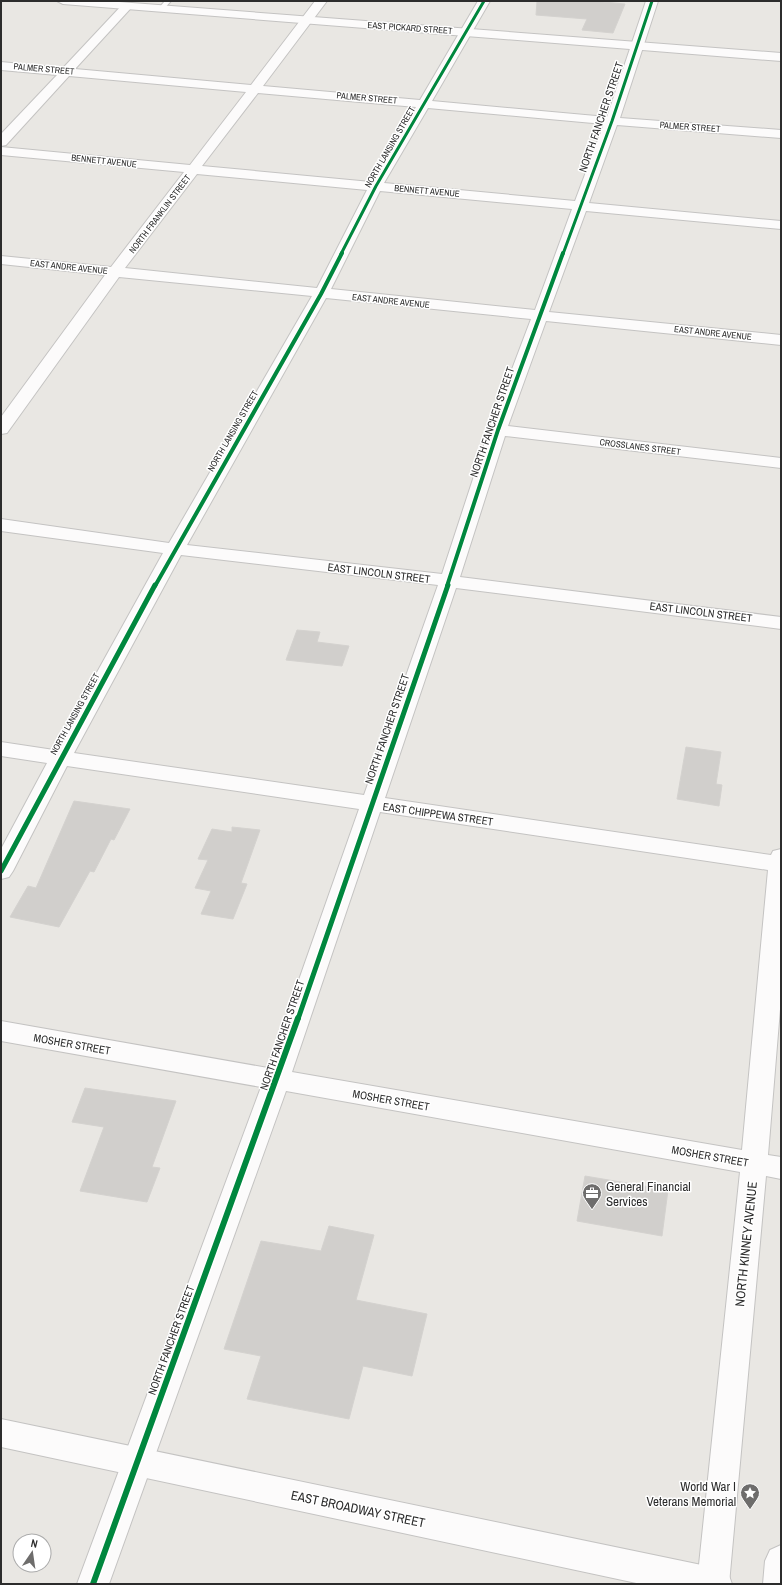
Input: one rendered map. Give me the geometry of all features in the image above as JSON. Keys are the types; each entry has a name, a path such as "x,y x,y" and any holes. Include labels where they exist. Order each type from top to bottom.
{"street":[{"name":"EAST PICKARD STREET","path":"63,1 165,5 306,20 781,58"},
{"name":"NORTH FRANKLIN STREET","path":"1,429 115,272 321,1"},
{"name":"NORTH LANSING STREET","path":"1,871 61,757 175,549 321,294 376,186 484,1"},
{"name":"NORTH FANCHER STREET","path":"93,1584 136,1462 277,1080 450,581 498,430 612,121 652,1"},
{"path":"1,142 66,71 119,4"},
{"name":"PALMER STREET","path":"1,66 612,121 781,134"},
{"name":"BENNETT AVENUE","path":"1,151 781,225"},
{"name":"EAST ANDRE AVENUE","path":"1,260 781,340"},
{"name":"CROSSLANES STREET","path":"498,430 781,463"},
{"name":"EAST LINCOLN STREET","path":"1,525 175,549 450,581 781,623"},
{"name":"EAST CHIPPEWA STREET","path":"1,749 372,804 781,862"},
{"name":"NORTH KINNEY AVENUE","path":"714,1584 781,862"},
{"name":"MOSHER STREET","path":"1,1031 781,1168"},
{"name":"EAST BROADWAY STREET","path":"1,1433 714,1584"},
{"path":"779,1584 781,1561"}],"building":[{"path":"537,1 592,1 625,4 613,33 582,30 587,19 536,15"},
{"path":"297,630 320,632 317,642 349,646 342,666 286,660"},
{"path":"686,747 721,752 716,784 722,785 719,806 677,799"},
{"path":"74,801 130,809 114,840 111,839 94,872 90,871 59,927 10,917 28,886 36,888"},
{"path":"232,827 260,830 241,883 247,884 233,919 201,914 211,891 195,888 208,860 198,859 212,829 232,832"},
{"path":"85,1088 176,1101 152,1167 160,1168 147,1202 80,1191 104,1127 72,1122"},
{"path":"585,1176 668,1190 662,1236 577,1221"},
{"path":"329,1226 374,1235 356,1300 427,1314 412,1376 363,1366 349,1419 247,1399 261,1356 224,1349 261,1241 321,1251"}],"cycle path":[{"path":"1,871 61,757 175,549 321,294 376,186 484,1"},
{"path":"93,1584 277,1079 449,581 498,430 612,121 652,1"}],"place":[{"name":"General Financial Services","path":"592,1210"},
{"name":"World War I Veterans Memorial","path":"750,1510"}]}
